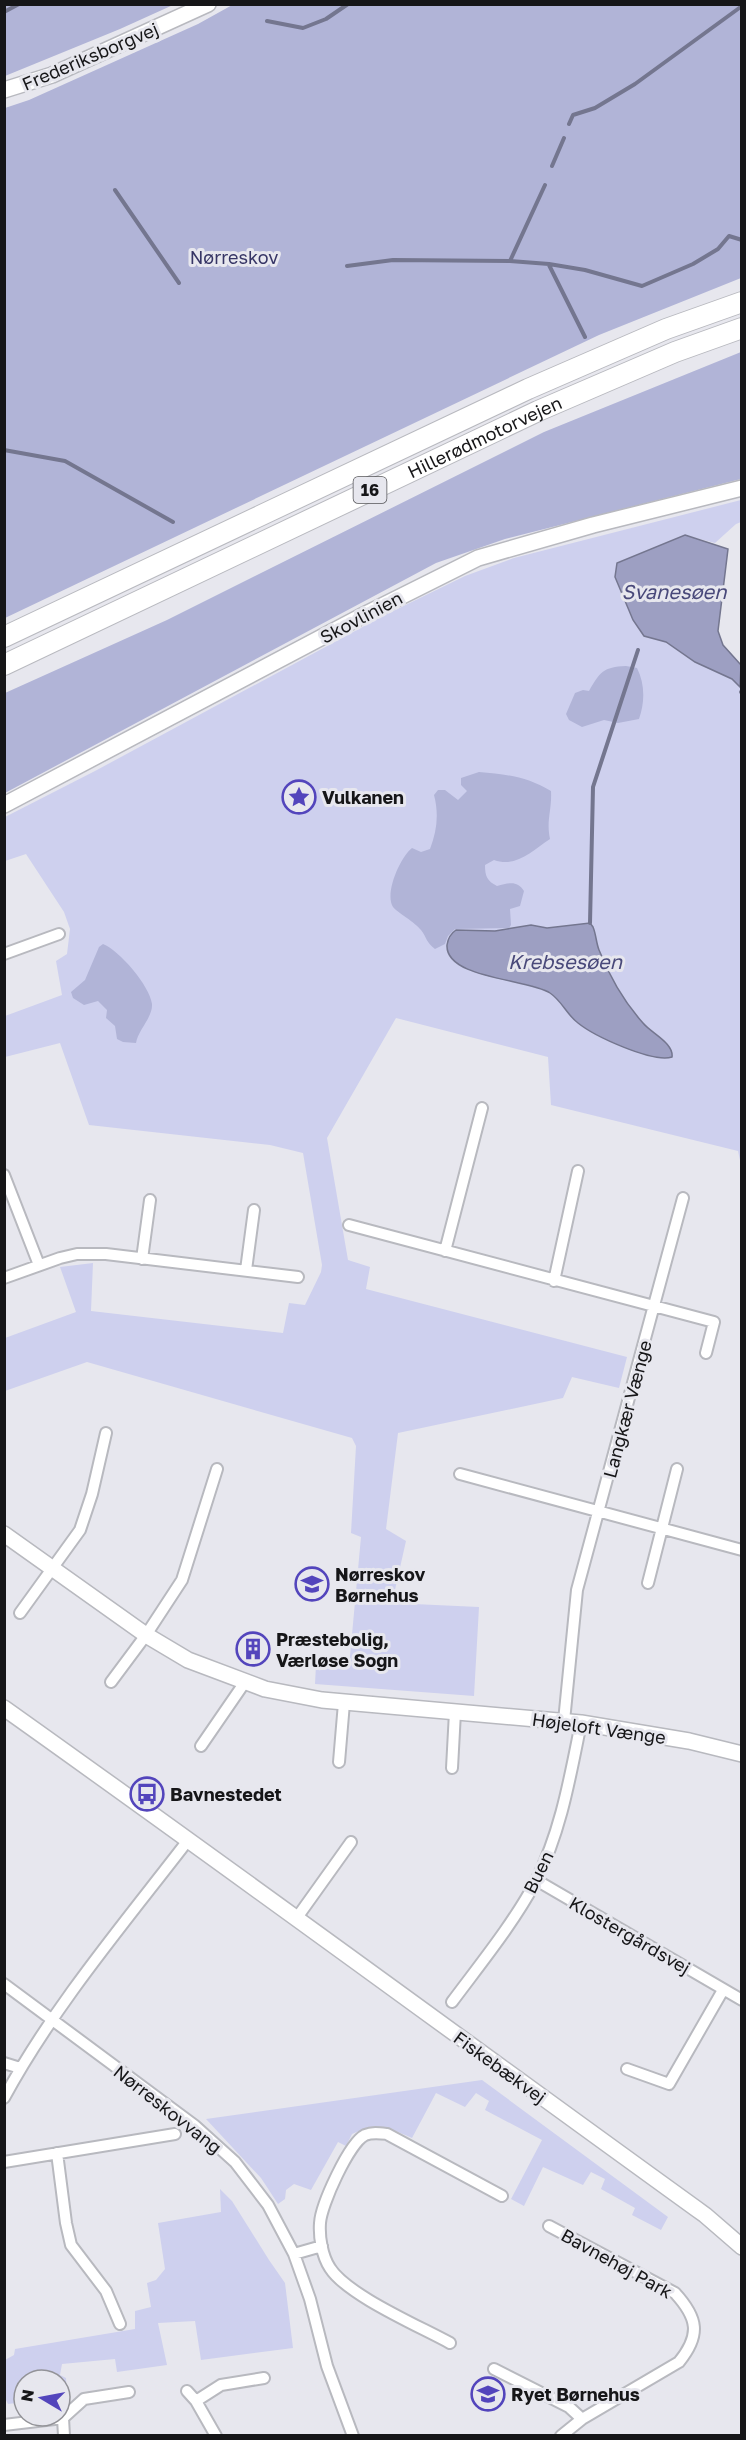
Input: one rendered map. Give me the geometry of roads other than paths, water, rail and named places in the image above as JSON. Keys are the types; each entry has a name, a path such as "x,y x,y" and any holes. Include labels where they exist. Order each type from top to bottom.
{"highway":[{"name":"Hillerødmotorvejen","path":"4,637 528,388 666,329 741,302"},
{"name":"Hillerødmotorvejen","path":"4,665 538,411 675,352 741,328"}],"street":[{"name":"Frederiksborgvej","path":"4,90 52,75 208,4"},
{"name":"Skovlinien","path":"4,805 362,616 478,558 593,525 741,488"},
{"path":"4,954 59,934"},
{"path":"445,1251 482,1108"},
{"path":"554,1281 578,1171"},
{"path":"4,1175 39,1265"},
{"name":"Langkær Vænge","path":"564,1721 577,1590 600,1512 683,1198"},
{"path":"142,1258 150,1200"},
{"path":"246,1270 254,1210"},
{"path":"349,1225 714,1322 706,1353"},
{"path":"4,1278 77,1254 106,1254 298,1277"},
{"path":"20,1613 80,1530 92,1494 106,1433"},
{"path":"648,1583 677,1468"},
{"path":"111,1682 146,1635 182,1580 217,1469"},
{"path":"460,1474 741,1550"},
{"name":"Højeloft Vænge","path":"4,1534 146,1635 188,1660 245,1682 300,1697 344,1703 581,1723 667,1737 741,1754"},
{"path":"201,1746 245,1682"},
{"path":"339,1762 344,1703"},
{"name":"Fiskebækvej","path":"4,1708 189,1839 705,2215 741,2247"},
{"path":"452,1768 455,1712"},
{"name":"Buen","path":"452,2002 516,1915 536,1880 556,1833 564,1807 581,1723"},
{"path":"4,2098 20,2068 52,2019 189,1839"},
{"path":"296,1919 351,1842"},
{"name":"Klostergårdsvej","path":"536,1880 741,2000"},
{"name":"Nørreskovvang","path":"4,1984 194,2125 235,2162 268,2205 294,2254 310,2299 327,2366 353,2436"},
{"path":"627,2069 669,2084 723,1990"},
{"path":"4,2063 20,2068"},
{"path":"450,2343 348,2288 329,2267 322,2246 320,2224 323,2203 354,2145 363,2136 376,2132 387,2134 502,2196"},
{"path":"4,2162 176,2134"},
{"path":"57,2153 71,2245 106,2291 120,2324"},
{"name":"Fiskebækvej","path":"705,2215 741,2233"},
{"name":"Bavnehøj Park","path":"549,2226 675,2293 689,2308 694,2323 689,2350 679,2362 582,2419 561,2436"},
{"path":"294,2254 322,2246"},
{"path":"494,2368 569,2407 582,2419"},
{"path":"196,2401 221,2385 264,2378"},
{"path":"187,2391 196,2401 216,2436"},
{"path":"72,2410 84,2399 129,2392"}],"water":[{"name":"Svanesøen","path":"685,535 728,549 718,631 723,645 741,665 740,687 732,679 695,662 666,642 644,636 633,620 615,577 617,563"},
{"name":"Krebsesøen","path":"590,923 603,959 618,988 643,1023 669,1047 672,1057 651,1056 597,1035 578,1023 550,993 540,988 490,976 459,965 450,956 447,945 450,936 456,930 495,931 531,925 547,928"}],"waterway":[{"path":"4,12 19,4"},
{"path":"267,21 303,28 326,19 348,4"},
{"path":"569,124 573,115 595,108 635,84 742,6"},
{"path":"552,166 564,138"},
{"path":"510,261 545,185"},
{"path":"115,190 179,283"},
{"path":"347,266 393,260 510,261 585,270 642,286 693,264 718,249 729,236 742,240"},
{"path":"549,265 585,337"},
{"path":"4,450 65,461 173,522"},
{"path":"590,923 593,787 638,650"}],"place":[{"name":"Vulkanen","path":"299,797"},
{"name":"Nørreskov Børnehus","path":"312,1584"},
{"name":"Præstebolig, Værløse Sogn","path":"253,1649"},
{"name":"Bavnestedet","path":"147,1794"},
{"name":"Ryet Børnehus","path":"488,2394"}],"park label":[{"name":"Nørreskov","path":"234,257"}]}
